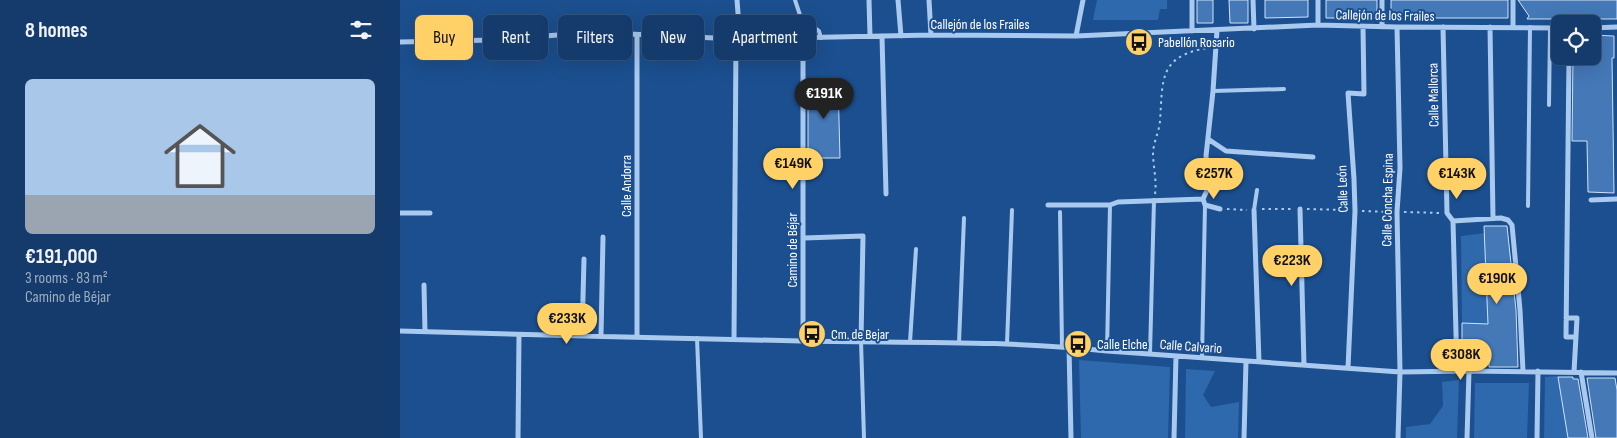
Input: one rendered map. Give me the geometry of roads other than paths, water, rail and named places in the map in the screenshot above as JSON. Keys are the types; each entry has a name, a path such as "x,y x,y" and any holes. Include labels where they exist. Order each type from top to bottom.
{"street":[{"path":"737,0 737,15"},
{"path":"869,0 870,36"},
{"path":"898,0 901,36"},
{"path":"929,0 931,35"},
{"path":"1076,36 1082,0"},
{"path":"1192,0 1192,32"},
{"path":"1253,0 1254,29"},
{"path":"1318,0 1318,25"},
{"path":"1382,0 1382,27"},
{"path":"1513,0 1513,27"},
{"name":"Callejón de los Frailes","path":"816,38 931,35 1076,36 1318,25 1397,28 1550,28"},
{"name":"Calle León","path":"1348,368 1355,210 1348,93 1364,94 1363,27"},
{"name":"Calle Mallorca","path":"1443,27 1448,213 1453,221"},
{"path":"1490,27 1493,218"},
{"path":"1601,28 1617,27"},
{"name":"Calle Concha Espina","path":"1397,28 1400,168 1398,212 1400,372 1398,438"},
{"path":"1204,202 1209,186 1206,156 1217,30"},
{"name":"Callejón de los Frailes","path":"400,42 494,40 570,34 714,38"},
{"name":"Calle Andorra","path":"637,35 637,336"},
{"path":"882,36 886,194"},
{"path":"734,339 738,60"},
{"name":"Camino de Béjar","path":"803,60 803,341"},
{"path":"1569,65 1566,337 1576,337"},
{"path":"1208,139 1226,151 1313,157"},
{"path":"1591,200 1617,199"},
{"path":"1048,205 1110,205 1118,202 1154,200 1204,202 1220,209"},
{"path":"1300,209 1304,365"},
{"path":"1254,210 1259,362"},
{"path":"400,213 430,213"},
{"path":"1457,371 1453,221 1505,218 1512,225 1520,310 1523,371"},
{"path":"804,238 863,236 861,341"},
{"path":"600,336 603,237"},
{"path":"582,336 584,258"},
{"path":"424,285 425,332"},
{"path":"1566,318 1577,318 1574,372"},
{"name":"Calle Calvario","path":"400,331 1007,344 1400,372 1538,371 1617,375"},
{"path":"518,438 519,334"},
{"path":"1069,347 1071,438"},
{"path":"1174,438 1176,356"},
{"path":"1244,438 1246,361"},
{"path":"1467,438 1468,371"},
{"path":"1537,438 1538,371"},
{"path":"1581,372 1592,438"}],"lane":[{"path":"795,0 800,15"},
{"path":"1528,206 1530,27"},
{"path":"816,28 821,38"},
{"path":"1549,105 1550,28"},
{"path":"1213,91 1284,89"},
{"path":"1254,210 1257,190"},
{"path":"1150,354 1154,200"},
{"path":"1202,358 1204,202"},
{"path":"1107,351 1110,205"},
{"path":"1007,344 1012,210"},
{"path":"1060,212 1062,347"},
{"path":"959,343 964,218"},
{"path":"910,342 916,249"},
{"path":"698,338 701,438"},
{"path":"861,341 864,438"}],"place":[{"name":"Pabellón Rosario","path":"1139,42"},
{"name":"Cm. de Bejar","path":"812,334"},
{"name":"Calle Elche","path":"1078,344"}]}
